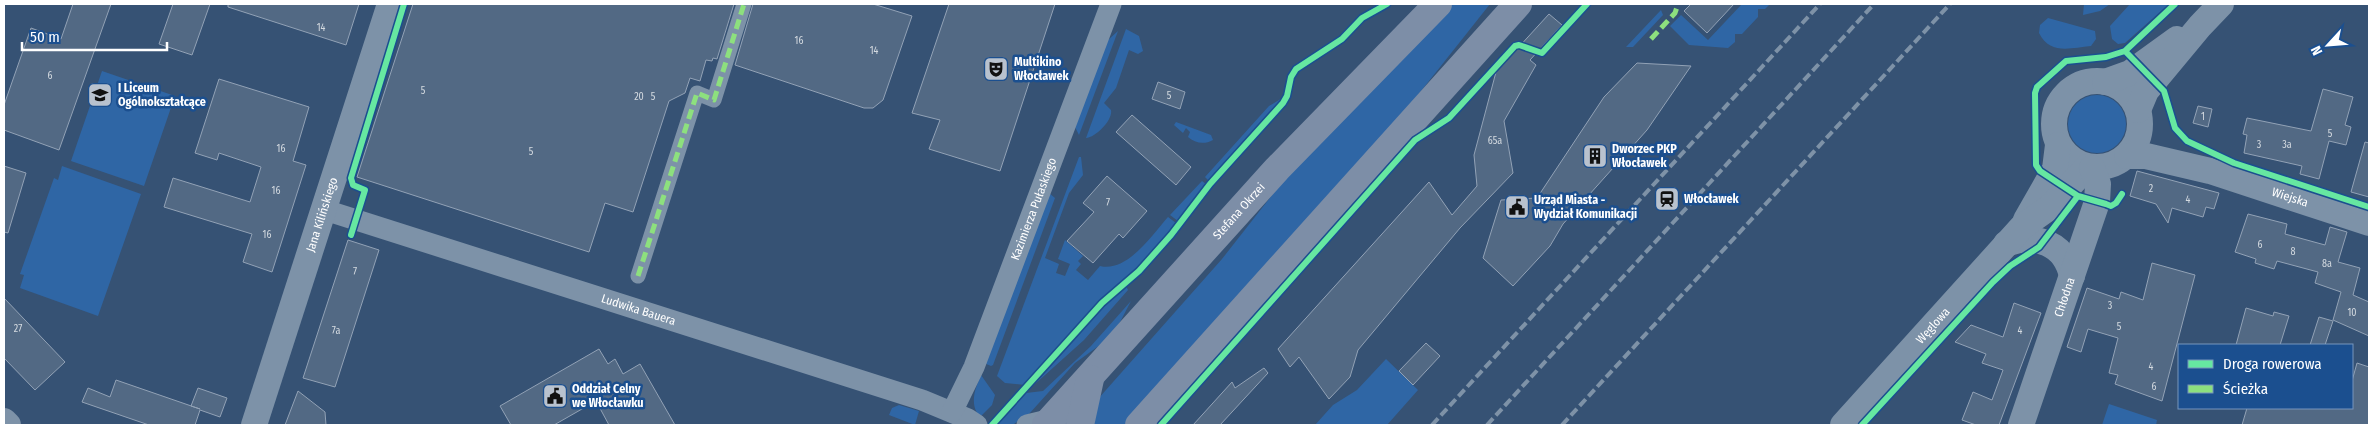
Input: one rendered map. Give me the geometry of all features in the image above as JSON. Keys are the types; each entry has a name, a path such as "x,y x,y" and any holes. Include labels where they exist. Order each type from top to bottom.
{"main road":[{"name":"Stefana Okrzei","path":"1042,423 1090,378 1277,169 1438,4"},
{"path":"1139,425 1518,4"},
{"path":"1080,425 1090,378"}],"street":[{"name":"Jana Kilińskiego","path":"254,425 390,4"},
{"path":"638,276 697,93 714,100 744,4"},
{"name":"Kazimierza Pułaskiego","path":"956,419 1111,4"},
{"path":"2200,26 2172,42 2140,67 2122,77 2105,82 2081,84 2067,92 2061,99 2054,117 2053,127 2058,145 2070,159 2090,167 2111,166 2127,156 2136,144 2139,116 2146,91 2200,26 2221,4"},
{"path":"2105,82 2122,89 2128,95 2139,116"},
{"name":"Wiejska","path":"2139,116 2149,133 2210,171"},
{"name":"Węglowa","path":"2014,236 2055,169 2058,145"},
{"name":"Wiejska","path":"2127,156 2146,156 2210,171 2369,223"},
{"name":"Węglowa","path":"1843,425 2014,236 2050,207 2090,167"},
{"name":"Chłodna","path":"2021,425 2097,202 2098,184 2090,167"},
{"name":"Ludwika Bauera","path":"325,210 977,425"},
{"path":"2014,236 2044,241 2063,255 2072,276"},
{"path":"4,421 8,425"}],"shaded area":[{"path":"1451,4 1490,4 1402,115 1125,425 1094,425 1098,399 1222,259 1280,185"},
{"path":"1742,4 1770,4 1765,9 1758,9 1758,17 1742,34 1735,34 1735,42 1728,48 1689,45 1670,26 1681,15 1708,40"},
{"path":"2084,4 2110,4 2100,11 2083,15"},
{"path":"2130,4 2169,4 2125,43 2118,44 2112,39 2110,26"},
{"path":"1661,10 1663,15 1633,47 1626,47"},
{"path":"2048,18 2095,31 2096,39 2091,46 2068,49 2049,45 2039,33 2040,25"},
{"path":"1126,29 1139,36 1143,51 1138,54 1129,50 1116,88 1104,103 1111,110 1107,123 1094,135 1086,138"},
{"path":"1118,31 1079,135 1075,127 1107,41"},
{"path":"102,71 175,96 144,186 71,161"},
{"path":"2097,95 2108,97 2121,108 2126,124 2124,135 2113,148 2097,153 2086,151 2073,140 2068,124 2070,113 2081,100"},
{"path":"1284,97 1209,181 1205,177 1269,106"},
{"path":"1176,122 1211,135 1213,140 1203,143 1194,141 1188,137 1190,132 1186,128 1183,133 1174,125"},
{"path":"1079,157 1081,157 1083,175 1069,193 1045,258 1059,264 1056,273 1065,276 1070,264 1058,259 1065,240 1083,256 1078,261 1081,264 1076,270 1088,280 1100,266 1110,267 1120,264 1129,258 1147,242 1168,217 1176,223 1140,265 1105,296 1025,385 1005,383 997,376"},
{"path":"62,166 141,194 98,316 20,288 24,275 20,274 54,178 58,180"},
{"path":"1202,181 1206,184 1178,221 1170,215"},
{"path":"1049,193 1055,198 993,365 991,366 984,363"},
{"path":"1126,286 1128,290 1084,340 1035,384 1104,307"},
{"path":"1131,301 1119,324 1100,345 1075,363 1029,414 1014,424 997,425 1026,393 1043,391 1091,346"},
{"path":"1386,359 1418,390 1387,425 1315,425 1333,405 1357,390"},
{"path":"981,375 995,395 992,405 980,417 975,407 974,396"},
{"path":"2109,404 2157,420 2156,425 2102,425"},
{"path":"899,405 919,411 915,425 889,415 892,408"}],"building":[{"path":"73,4 111,4 59,150 4,130 4,105 31,28 61,39"},
{"path":"173,4 210,4 192,55 159,44"},
{"path":"228,4 359,4 346,45 228,7"},
{"path":"413,4 734,4 717,59 713,58 712,61 706,60 700,81 690,78 685,93 669,101 633,212 605,203 589,252 357,177"},
{"path":"753,4 873,4 912,16 883,100 873,108 864,108 735,65"},
{"path":"949,4 1055,4 1000,171 929,149 940,120 912,113"},
{"path":"1691,4 1734,4 1707,33 1684,11"},
{"path":"1549,14 1562,25 1530,60 1536,65 1504,121 1513,173 1460,228 1358,350 1350,377 1329,399 1299,357 1290,367 1278,349 1429,182 1452,215 1477,186 1474,155 1496,72"},
{"name":"Dworzec PKP Włocławek","path":"1637,63 1691,66 1647,130 1563,224 1550,246 1513,286 1483,258 1501,200 1537,198 1604,97"},
{"path":"219,79 309,107 293,161 306,165 272,272 243,262 252,234 164,207 173,178 250,202 261,167 219,153 217,160 195,153"},
{"path":"1158,82 1185,92 1180,109 1152,99"},
{"path":"2323,89 2353,97 2345,125 2351,127 2346,145 2329,141 2319,179 2300,174 2302,166 2244,153 2247,135 2243,134 2247,118 2311,131"},
{"path":"2198,106 2212,109 2208,127 2193,123"},
{"path":"1132,115 1191,167 1176,185 1116,132"},
{"path":"2365,142 2369,143 2369,197 2351,192"},
{"path":"4,166 26,173 8,233 4,232"},
{"path":"2137,171 2219,193 2214,209 2206,207 2203,217 2172,208 2168,223 2156,204 2130,196"},
{"path":"1107,176 1147,211 1123,238 1119,234 1093,263 1067,241 1094,212 1083,203"},
{"path":"2248,214 2287,224 2285,234 2325,245 2330,227 2347,232 2338,262 2360,268 2353,295 2369,302 2369,336 2333,320 2341,292 2315,283 2318,272 2277,261 2274,269 2255,263 2256,259 2235,252"},
{"path":"348,240 379,250 335,387 303,378"},
{"path":"2152,263 2195,275 2162,401 2115,384 2118,375 2109,373 2118,338 2088,329 2081,352 2067,347 2087,288 2119,299 2121,292 2143,300"},
{"path":"4,298 65,362 35,390 4,358"},
{"path":"2014,303 2041,313 1999,425 1976,425 1962,420 1973,392 1992,400 2003,370 1982,363 1986,354 1955,342 1971,325 2003,337"},
{"path":"2246,308 2273,316 2274,312 2289,316 2280,344 2236,344"},
{"path":"2319,317 2333,321 2325,344 2310,344"},
{"path":"1426,343 1440,356 1413,385 1399,371"},
{"path":"599,349 608,364 615,359 623,374 640,364 675,425 609,425 596,401 554,425 511,425 500,406"},
{"path":"2357,363 2369,367 2369,425 2242,425 2247,409 2353,409 2353,377"},
{"path":"1264,368 1268,373 1220,425 1193,425 1232,382 1235,388"},
{"path":"116,380 191,406 198,388 227,398 220,417 200,410 195,425 149,425 82,402 88,388 110,397"},
{"path":"298,391 325,412 326,425 285,425"}],"railway":[{"path":"1432,425 1820,4"},
{"path":"1487,425 1874,4"},
{"path":"1562,425 1950,4"}],"marked path":[{"path":"638,276 697,93 714,100 744,4"},
{"path":"1651,39 1675,13 1678,4"}],"cycle path":[{"path":"351,235 365,190 353,185 351,178 404,4"},
{"path":"992,425 1102,303 1139,271 1171,235 1210,184 1283,103 1287,96 1291,77 1296,69 1342,39 1362,18 1387,4"},
{"path":"1161,425 1415,140 1449,118 1515,46 1519,45 1542,53 1587,4"},
{"path":"2122,194 2116,203 2111,206 2078,196 2040,171 2036,165 2035,93 2037,87 2066,61 2106,57 2125,51 2175,4"},
{"path":"2125,51 2164,91 2175,128 2187,141 2234,163 2369,207"},
{"path":"1862,425 1993,282 2010,266 2039,247 2078,196"}],"place":[{"name":"Multikino Włocławek","path":"996,69"},
{"name":"I Liceum Ogólnokształcące","path":"100,95"},
{"name":"Dworzec PKP Włocławek","path":"1595,156"},
{"name":"Włocławek","path":"1667,199"},
{"name":"Urząd Miasta - Wydział Komunikacji","path":"1517,207"},
{"name":"Oddział Celny we Włocławku","path":"555,396"}]}
